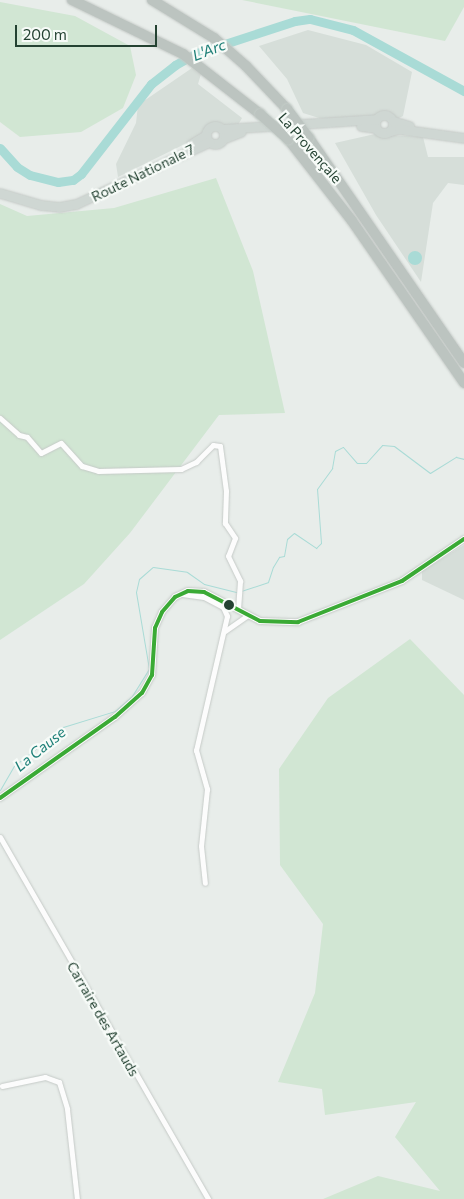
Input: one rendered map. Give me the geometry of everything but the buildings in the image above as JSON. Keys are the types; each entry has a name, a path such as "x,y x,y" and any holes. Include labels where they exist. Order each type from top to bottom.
{"highway":[{"name":"La Provençale","path":"72,0 160,41 215,76 288,139 352,221 464,383"},
{"name":"La Provençale","path":"152,0 196,25 246,66 287,109 310,138 464,363"}],"main road":[{"path":"224,133 218,144 208,139 213,126 224,133 376,123 386,115 393,121 464,136"},
{"path":"390,131 393,121"},
{"path":"376,123 381,133 400,129 464,136"},
{"name":"Route Nationale 7","path":"0,193 41,205 66,206 76,204 208,139"}],"street":[{"path":"0,418 19,435 27,437 41,453 61,443 82,466 98,471 181,469 196,462 213,445 220,446 226,491 225,523 235,538 228,556 240,581 238,609"},
{"path":"0,798 115,717 142,692 152,675 155,628 168,603 182,594 204,592 248,615 274,623 306,619 402,581 464,539"},
{"path":"182,594 204,597 223,607 227,616 196,750 206,789 201,846 205,883"},
{"path":"224,631 248,615"},
{"name":"Carraire des Artauds","path":"0,837 208,1199"},
{"path":"2,1086 45,1077 59,1082 67,1108 77,1199"}],"shaded area":[{"path":"308,30 366,45 412,72 403,116 397,119 388,111 381,111 373,118 319,118 303,113 287,79 259,46"},
{"path":"192,68 201,74 198,84 242,118 237,127 227,127 221,123 205,128 199,137 118,177 116,164 136,123 138,105"},
{"path":"375,134 423,137 428,157 464,157 464,185 448,183 433,203 421,282 376,215 335,143"},
{"path":"464,545 464,600 422,580 422,571"}],"green space":[{"path":"242,0 464,0 464,7 445,41"},
{"path":"0,2 75,16 130,46 136,75 123,108 81,132 20,137 0,122"},
{"path":"216,178 253,271 285,413 219,415 130,533 84,584 0,640 0,204 27,216 114,208"},
{"path":"410,639 464,695 464,1199 323,1199 378,1176 440,1191 395,1137 416,1102 325,1115 322,1089 278,1082 315,993 323,924 280,865 279,769 328,698"}],"water":[{"path":"415,251 420,253 422,258 420,263 415,265 410,263 408,258 410,253"}],"waterway":[{"name":"L'Arc","path":"0,148 17,167 30,175 58,182 73,180 81,174 151,84 175,65 197,53 295,21 310,19 353,30 464,91"},
{"name":"La Cause","path":"241,591 268,582 279,557 284,556 287,539 294,533 316,548 321,543 317,489 332,468 335,451 343,447 357,463 366,463 382,445 394,446 430,473 456,457 464,459"},
{"name":"La Cause","path":"0,790 14,766 63,727 115,711 132,696 149,669 136,592 139,579 153,567 187,572 204,584 237,592"}],"transit line":[{"path":"0,798 115,717 142,693 152,675 155,628 162,612 175,597 188,591 204,592 260,621 298,622 402,581 464,539"}]}
